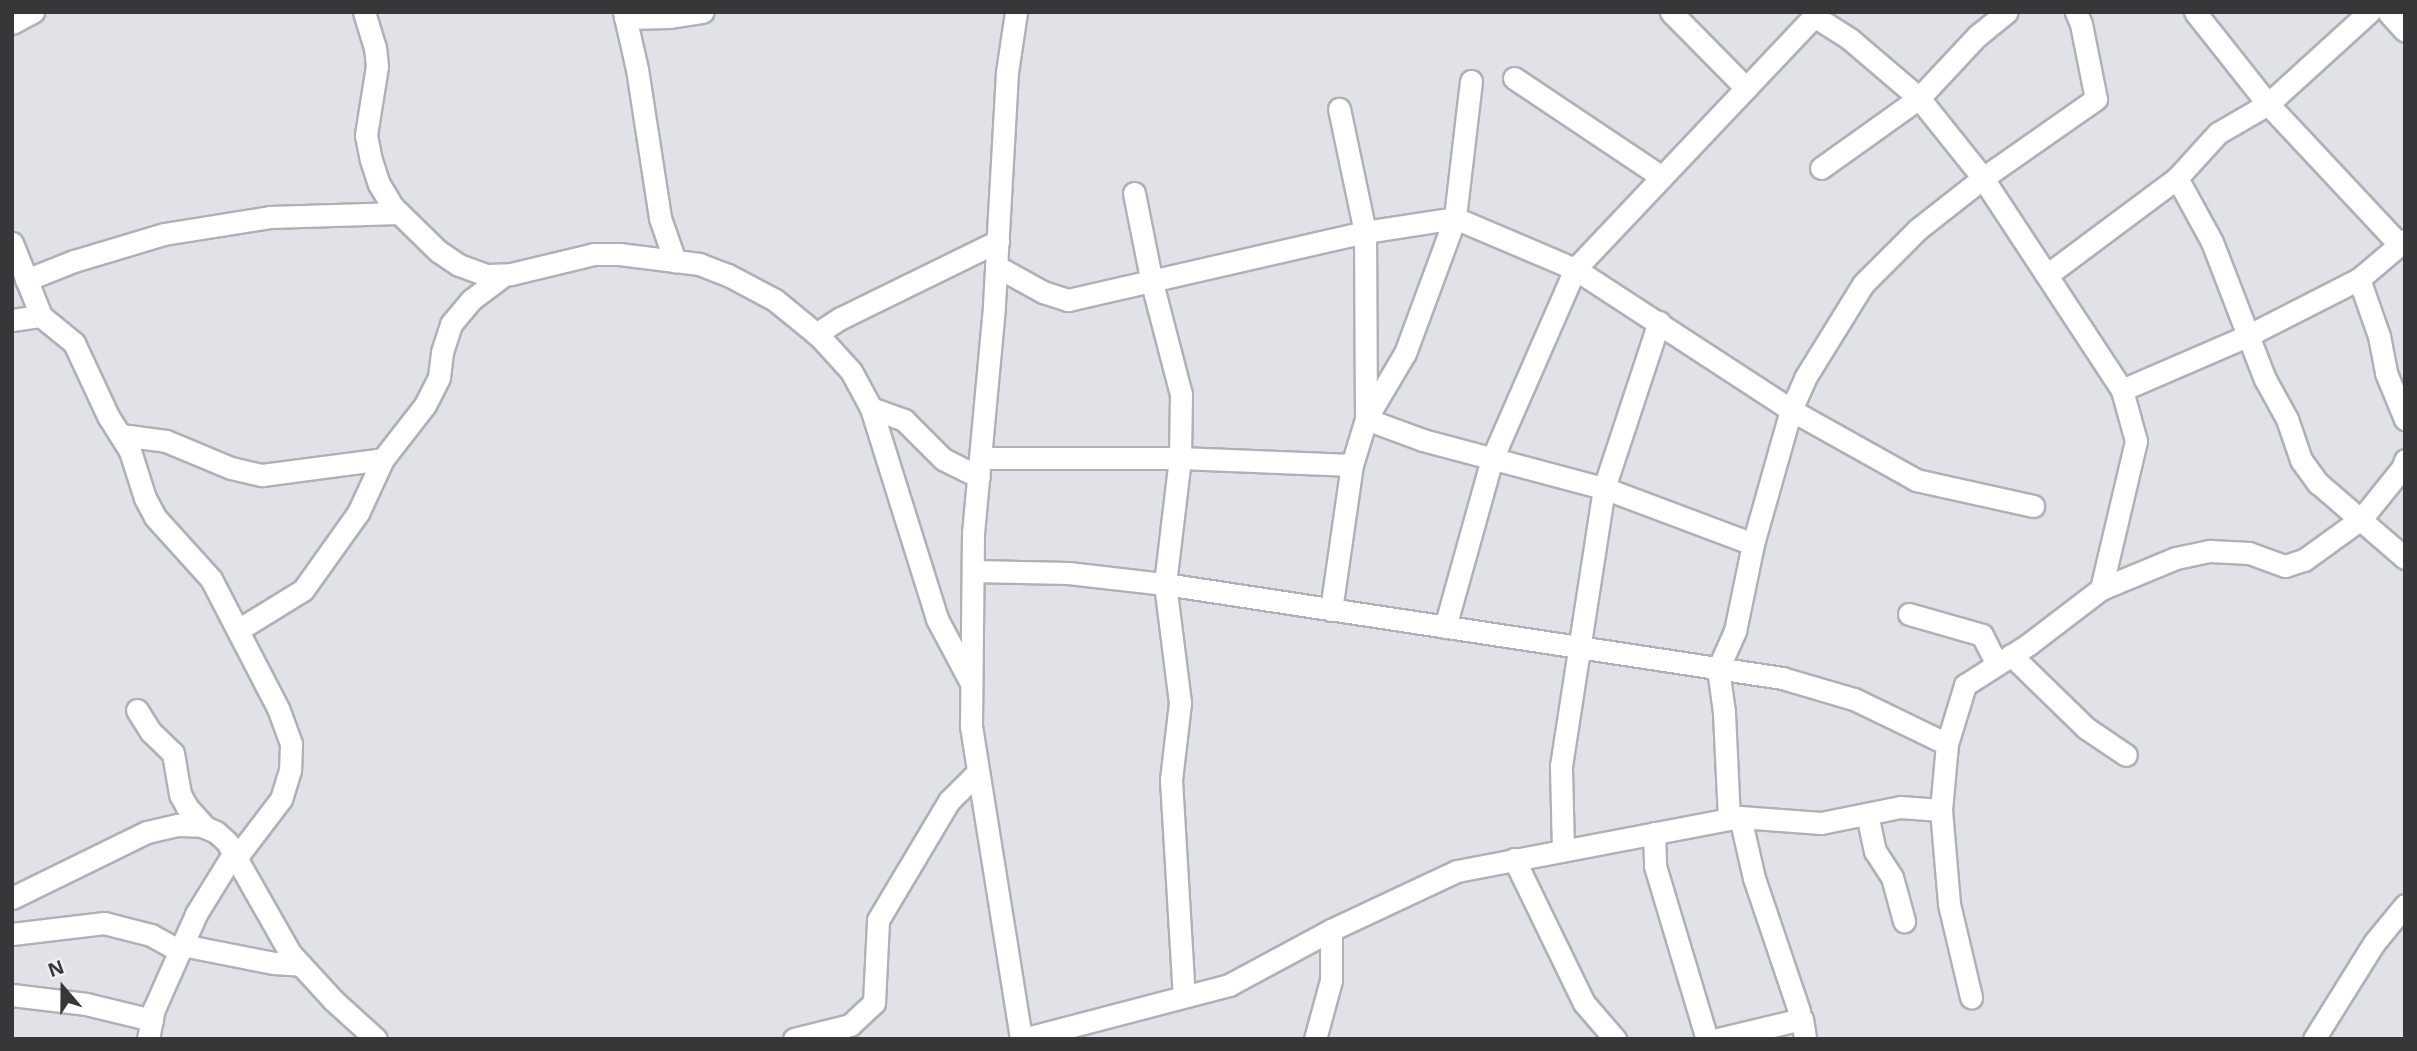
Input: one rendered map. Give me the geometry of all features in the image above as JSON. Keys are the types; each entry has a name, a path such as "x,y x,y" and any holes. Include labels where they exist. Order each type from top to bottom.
{"street":[{"path":"12,23 33,12"},
{"path":"364,12 375,47 377,66 366,135 379,184 399,213 438,251 459,265 487,275 504,275 594,254 699,264 728,275 775,300 816,334 850,371 870,408 937,619 971,684"},
{"path":"675,261 660,218 637,69 624,15 670,17 703,12"},
{"path":"1016,12 1007,72 998,240 979,467 973,571 971,726 1022,1039 1229,985 1331,930 1457,870 1734,818 1821,823 1900,807 1941,810"},
{"path":"1671,12 1746,88"},
{"path":"1821,168 1919,98 1977,36 2007,12"},
{"path":"1799,1012 1734,818 1718,669 1735,631 1753,544 1791,410 1805,378 1863,284 1918,229 1983,178 2096,99 2081,24 2076,12"},
{"path":"2122,390 2249,335 2359,279 2402,242 2268,104 2195,12"},
{"path":"2047,275 2177,178 2218,133 2268,104 2369,12"},
{"path":"2388,12 2405,31"},
{"path":"1445,627 1492,459 1575,269 1816,14 1850,39 1919,98 1983,178 2122,390 2136,442 2101,589"},
{"path":"1514,78 1662,177"},
{"path":"1331,610 1352,465 1366,419 1405,353 1455,218 1471,81"},
{"path":"1339,109 1365,232 1366,419"},
{"path":"2177,178 2212,242 2301,460 2318,483 2362,518 2405,558"},
{"path":"1133,193 1152,283 1181,394 1180,458 1165,584 1180,703 1171,780 1184,996"},
{"path":"26,280 74,261 164,234 270,218 399,213"},
{"path":"996,265 1043,292 1068,300 1152,283 1365,232 1455,218 1575,269 1791,410 1916,480 2033,506"},
{"path":"816,334 841,318 998,240"},
{"path":"12,243 41,316 74,343 108,416 131,451 145,499 155,517 211,579 278,708 290,744 290,771 281,799 234,856 196,914 150,1029 86,1004 13,992"},
{"path":"238,630 303,590 358,513 383,460 425,405 439,377 442,352 451,324 471,300 504,275"},
{"path":"2359,279 2379,336 2386,373 2405,419"},
{"path":"12,320 41,316"},
{"path":"1563,850 1562,766 1604,488 1659,322"},
{"path":"870,408 904,420 943,459 979,467 1180,458 1352,465"},
{"path":"1366,419 1492,459 1604,488 1753,544"},
{"path":"121,435 166,441 231,468 262,475 383,460"},
{"path":"1971,997 1949,904 1941,810 1947,744 1965,685 2101,589 2176,558 2210,551 2249,553 2285,566 2304,560 2362,518 2403,467 2405,460"},
{"path":"973,571 1068,573 1165,584 1782,678 1854,699 1947,744"},
{"path":"1909,614 1982,635 2004,660 2086,728 2126,755"},
{"path":"137,710 151,732 173,753 180,794 187,807 205,827"},
{"path":"794,1039 858,1032 874,1003 878,972 876,933 884,909 950,800 978,772"},
{"path":"1867,814 1875,850 1892,877 1904,921"},
{"path":"12,898 147,832 178,825 205,827 216,832 234,856 267,916 352,1030 376,1039"},
{"path":"1654,833 1655,866 1707,1039"},
{"path":"1514,859 1584,1003 1615,1039"},
{"path":"2314,1039 2374,943 2405,905"},
{"path":"12,934 104,923 151,935 181,948 301,965"},
{"path":"1315,1039 1331,980 1331,930"},
{"path":"1717,1039 1802,1018 1805,1039"}]}
